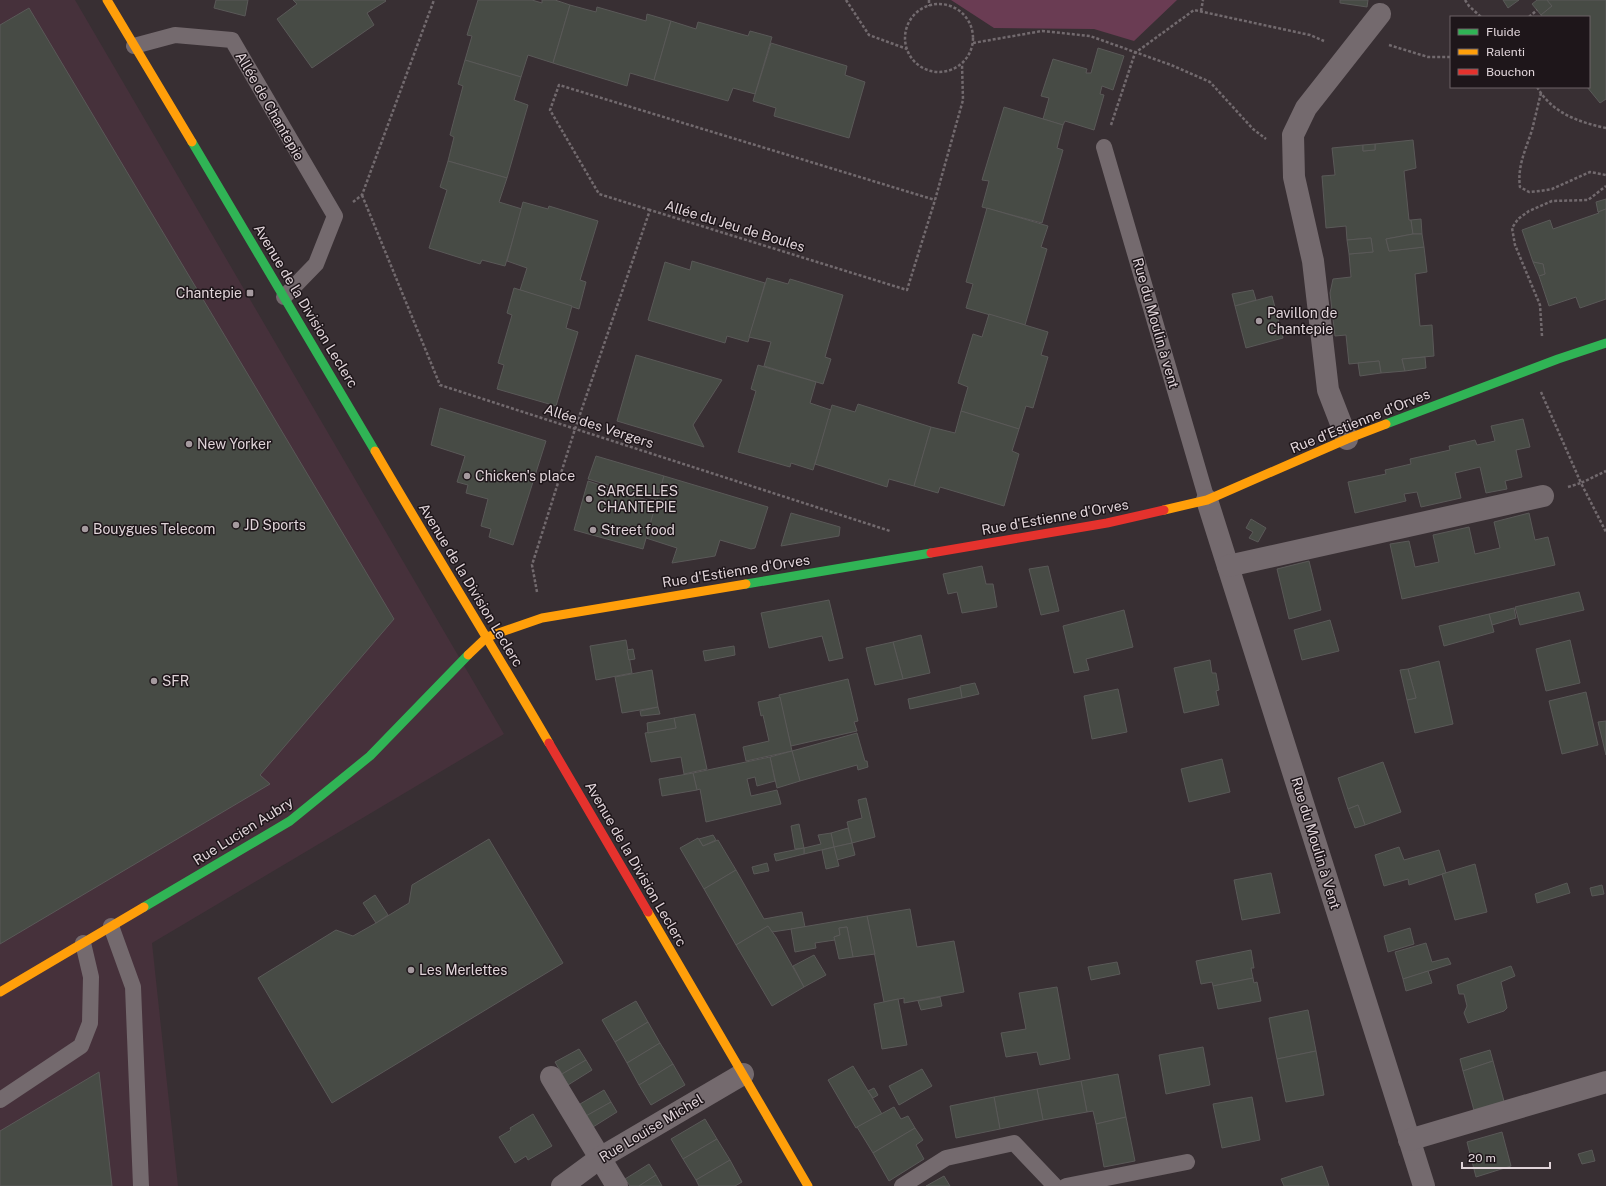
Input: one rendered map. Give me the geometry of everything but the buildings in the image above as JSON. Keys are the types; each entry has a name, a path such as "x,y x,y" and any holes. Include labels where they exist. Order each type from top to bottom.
{"street":[{"name":"Avenue de la Division Leclerc","path":"107,0 448,576 487,637 808,1186"},
{"path":"1347,439 1328,390 1313,262 1294,177 1292,135 1306,108 1380,14"},
{"name":"Rue d'Estienne d'Orves","path":"487,637 542,618 1107,523 1207,500 1347,439 1606,343"},
{"path":"1228,566 1543,496"},
{"name":"Rue du Moulin à Vent","path":"1207,500 1424,1186"},
{"name":"Rue Lucien Aubry","path":"0,992 290,821 370,756 487,637"},
{"name":"Rue Louise Michel","path":"562,1186 600,1158 743,1074"},
{"path":"551,1077 617,1186"},
{"path":"1410,1140 1606,1082"}],"lane":[{"name":"Allée de Chantepie","path":"134,46 175,34 232,40 335,216"},
{"name":"Rue du Moulin à vent","path":"1104,147 1207,500"},
{"path":"284,297 316,264 335,216"},
{"path":"111,926 133,986 141,1186"},
{"path":"0,1100 80,1046 90,1023 91,977 83,943"},
{"path":"902,1186 946,1158 1014,1143 1055,1186"},
{"path":"1066,1186 1187,1162"}],"path":[{"path":"335,216 362,195 434,0"},
{"path":"846,0 869,35 907,49"},
{"path":"929,0 929,6"},
{"path":"1201,11 1203,0"},
{"path":"1465,0 1480,16"},
{"path":"940,4 950,6 961,12 968,20 973,31 973,43 970,54 962,64 953,70 941,72 929,71 912,59 907,49 907,28 912,18 919,11 929,6 940,4"},
{"path":"1104,147 1135,53 1194,10 1310,35 1350,52 1379,42 1428,57 1450,57"},
{"path":"1530,16 1537,10"},
{"path":"973,43 1042,31 1090,36 1171,65 1210,82 1253,129 1272,144 1293,156"},
{"name":"Allée du Jeu de Boules","path":"542,618 532,565 575,429 650,210 907,290 964,100 962,64"},
{"path":"650,210 599,194 550,110 559,85 935,200"},
{"path":"1538,88 1562,114 1592,126 1606,128"},
{"path":"1541,93 1532,130 1522,155 1518,175 1520,187 1529,192 1535,192 1552,188 1590,172 1606,175"},
{"path":"1544,365 1540,305 1515,244 1512,228 1518,219 1529,211 1552,201 1588,200 1606,186"},
{"name":"Allée des Vergers","path":"362,195 440,385 895,533"},
{"path":"1531,370 1581,483 1606,532"},
{"path":"1543,496 1581,483 1606,472"}],"shaded area":[{"path":"0,0 75,0 504,734 152,943 178,1186 0,1186"},
{"path":"951,0 1177,0 1134,41 1094,29 994,28"}],"traffic: fast":[{"path":"192,142 375,451"},
{"path":"1386,424 1558,359 1606,343"},
{"path":"746,584 931,553"},
{"path":"144,907 290,821 370,756 468,655"}],"traffic: slow":[{"path":"107,0 192,142"},
{"path":"1164,510 1207,500 1347,439 1386,424"},
{"path":"375,451 549,743"},
{"path":"468,655 487,637 542,618 746,584"},
{"path":"0,992 144,907"},
{"path":"648,912 808,1186"}],"traffic: jam":[{"path":"931,553 1107,523 1164,510"},
{"path":"549,743 648,912"}],"place":[{"name":"Chantepie","path":"250,293"},
{"name":"Pavillon de Chantepie","path":"1259,321"},
{"name":"New Yorker","path":"189,444"},
{"name":"Chicken's place","path":"467,476"},
{"name":"SARCELLES CHANTEPIE","path":"589,499"},
{"name":"JD Sports","path":"236,525"},
{"name":"Bouygues Telecom","path":"85,529"},
{"name":"Street food","path":"593,530"},
{"name":"SFR","path":"154,681"},
{"name":"Les Merlettes","path":"411,970"}]}
